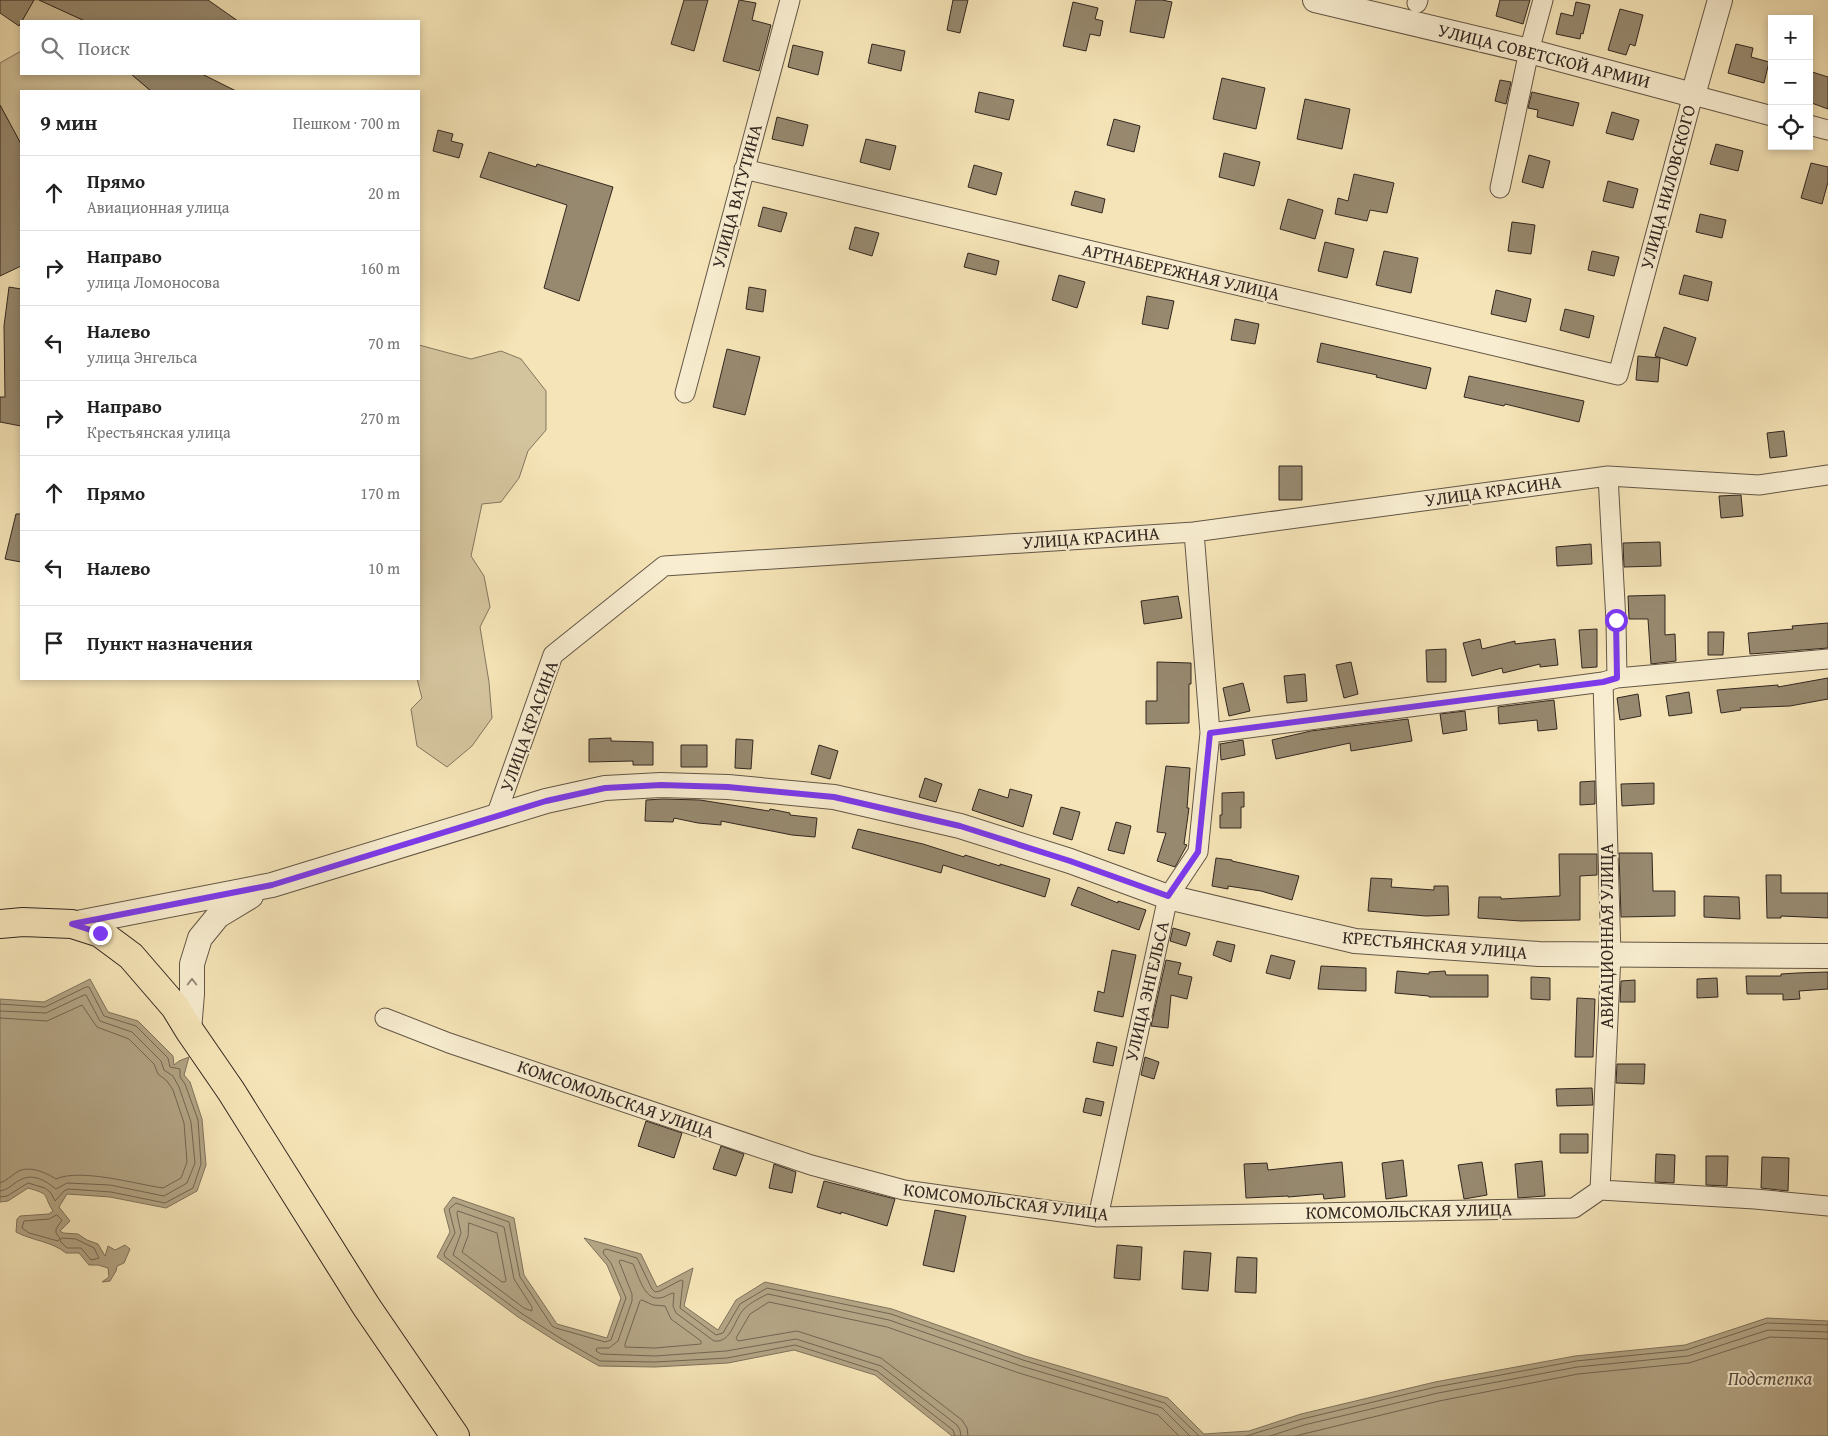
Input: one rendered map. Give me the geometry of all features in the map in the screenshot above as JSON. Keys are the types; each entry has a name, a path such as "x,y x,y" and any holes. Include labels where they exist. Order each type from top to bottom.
{"main road":[{"path":"0,924 23,922 72,924 100,933 132,956 175,1007 231,1090 366,1306 456,1436"}],"street":[{"name":"УЛИЦА ВАТУТИНА","path":"685,393 790,0"},
{"name":"УЛИЦА СОВЕТСКОЙ АРМИИ","path":"1315,0 1529,51 1768,115"},
{"path":"1500,188 1529,51 1543,0"},
{"name":"УЛИЦА НИЛОВСКОГО","path":"1618,375 1720,0"},
{"path":"1813,126 1828,130"},
{"name":"АРТНАБЕРЕЖНАЯ УЛИЦА","path":"744,169 1618,375"},
{"name":"УЛИЦА КРАСИНА","path":"496,816 552,655 664,566 1194,532 1608,476 1759,485 1828,475"},
{"name":"АВИАЦИОННАЯ УЛИЦА","path":"1600,1190 1611,955 1610,680 1616,620 1608,476"},
{"name":"УЛИЦА ЭНГЕЛЬСА","path":"1098,1217 1168,896 1198,852 1210,733 1194,532"},
{"path":"1210,733 1610,680 1828,660"},
{"name":"КРЕСТЬЯНСКАЯ УЛИЦА","path":"272,885 546,801 605,788 661,785 728,787 834,797 960,826 1070,861 1168,896 1355,941 1539,954 1828,956"},
{"path":"72,924 272,885"},
{"path":"189,1030 192,964 200,938 218,916 272,885"},
{"name":"КОМСОМОЛЬСКАЯ УЛИЦА","path":"385,1018 448,1043 821,1168 904,1190 1098,1217 1574,1208 1600,1190"},
{"path":"1600,1190 1755,1199 1828,1206"}],"shaded area":[{"path":"34,0 39,0 83,20 23,20"},
{"path":"20,52 20,75 132,75 150,90 20,90 20,142 0,105 0,63"},
{"path":"420,345 471,359 501,351 521,359 546,391 546,430 528,451 519,478 501,502 482,504 471,556 484,576 490,607 480,627 489,682 492,718 472,746 447,767 417,746 411,709 422,698 417,680 420,680"}],"water":[{"path":"90,979 108,1012 138,1021 173,1056 174,1065 189,1057 184,1075 190,1082 202,1119 206,1165 197,1191 166,1208 110,1197 67,1194 59,1207 70,1221 60,1231 78,1234 98,1244 105,1256 108,1246 115,1250 125,1245 130,1249 124,1263 117,1266 110,1281 102,1282 109,1277 108,1268 89,1265 79,1253 66,1253 54,1246 16,1232 17,1219 20,1216 49,1214 53,1211 44,1194 28,1188 8,1201 0,1202 0,999 44,1002"},
{"name":"Подстепка","path":"453,1197 514,1218 524,1275 557,1324 607,1338 621,1298 607,1265 584,1238 641,1254 657,1287 693,1268 684,1306 718,1330 736,1300 765,1282 892,1309 1025,1356 1168,1398 1204,1434 1249,1431 1301,1414 1435,1382 1575,1356 1685,1345 1767,1318 1828,1321 1828,1436 952,1436 875,1375 794,1350 728,1363 655,1367 599,1366 518,1317 437,1257 450,1232 444,1209"}],"building":[{"path":"0,0 34,0 22,20 20,20 19,26 0,13"},
{"path":"39,0 208,0 237,20 83,20"},
{"path":"684,0 708,0 694,51 671,44"},
{"path":"739,0 756,3 752,20 771,25 759,71 723,61"},
{"path":"953,0 968,0 960,33 947,30"},
{"path":"1136,0 1172,2 1164,38 1130,32"},
{"path":"1500,0 1530,0 1523,24 1496,16"},
{"path":"1073,2 1098,8 1095,19 1103,21 1100,36 1090,34 1086,51 1063,46"},
{"path":"1576,2 1590,5 1580,39 1556,34 1561,13 1573,16"},
{"path":"1620,9 1643,15 1635,46 1630,44 1626,55 1608,50"},
{"path":"872,44 905,51 901,71 868,63"},
{"path":"1736,44 1753,48 1751,57 1768,62 1764,83 1728,73"},
{"path":"793,45 823,52 818,75 788,67"},
{"path":"1813,72 1828,77 1828,109 1813,103"},
{"path":"132,75 204,75 234,90 150,90"},
{"path":"1222,78 1265,88 1256,129 1213,119"},
{"path":"1500,80 1511,82 1506,104 1495,101"},
{"path":"979,92 1014,100 1009,120 975,112"},
{"path":"1532,92 1579,103 1573,126 1537,117 1538,110 1528,108"},
{"path":"1305,99 1350,109 1342,149 1297,139"},
{"path":"0,105 20,142 20,266 0,276"},
{"path":"1612,112 1639,120 1633,140 1606,133"},
{"path":"777,117 808,125 803,146 772,139"},
{"path":"1114,119 1140,126 1134,152 1107,145"},
{"path":"438,130 453,134 451,141 463,144 459,158 433,151"},
{"path":"866,139 896,146 890,170 860,162"},
{"path":"1716,144 1743,151 1738,171 1710,164"},
{"path":"489,152 536,167 537,164 613,187 579,301 544,288 567,205 480,177"},
{"path":"1224,153 1260,162 1254,186 1219,177"},
{"path":"1529,155 1550,161 1543,188 1522,182"},
{"path":"1811,163 1828,167 1828,182 1822,204 1801,198"},
{"path":"974,165 1002,173 996,195 968,187"},
{"path":"1354,174 1394,183 1387,213 1370,210 1367,221 1335,214 1338,198 1348,201"},
{"path":"1608,181 1638,189 1633,208 1603,201"},
{"path":"1075,191 1105,199 1102,213 1071,205"},
{"path":"1288,199 1323,210 1315,239 1280,229"},
{"path":"763,207 787,213 781,232 758,226"},
{"path":"1700,214 1726,220 1722,238 1696,232"},
{"path":"1512,222 1535,225 1531,254 1508,251"},
{"path":"855,227 879,233 872,256 849,249"},
{"path":"1325,242 1354,249 1347,278 1318,271"},
{"path":"1384,251 1418,258 1411,293 1376,285"},
{"path":"1592,251 1619,257 1614,276 1588,270"},
{"path":"968,253 999,261 996,275 964,267"},
{"path":"1059,275 1085,282 1077,308 1052,300"},
{"path":"1684,275 1712,282 1708,301 1679,294"},
{"path":"9,287 20,289 20,426 0,422 0,397 5,397 4,326"},
{"path":"749,287 766,290 763,312 746,309"},
{"path":"1496,290 1531,299 1526,322 1491,314"},
{"path":"1147,296 1174,301 1168,329 1142,324"},
{"path":"1565,309 1594,316 1589,338 1560,330"},
{"path":"1235,319 1259,324 1255,344 1231,340"},
{"path":"1664,327 1696,338 1687,366 1655,356"},
{"path":"1321,343 1431,368 1426,389 1376,377 1377,375 1317,362"},
{"path":"727,349 760,357 745,415 713,407"},
{"path":"1638,356 1660,358 1658,382 1636,380"},
{"path":"1469,376 1584,401 1579,422 1505,404 1504,406 1464,397"},
{"path":"1784,431 1787,456 1770,458 1767,433"},
{"path":"1279,466 1302,466 1302,500 1279,500"},
{"path":"1741,495 1743,516 1721,518 1719,496"},
{"path":"16,514 20,514 20,562 5,559"},
{"path":"1660,542 1661,566 1624,567 1623,543"},
{"path":"1591,544 1592,564 1557,566 1556,547"},
{"path":"1665,595 1665,635 1675,634 1676,661 1651,664 1648,619 1629,619 1628,596"},
{"path":"1178,596 1182,618 1144,624 1141,601"},
{"path":"1828,623 1828,648 1750,654 1748,633 1793,629 1792,626"},
{"path":"1597,629 1597,667 1582,668 1579,630"},
{"path":"1708,632 1724,632 1723,655 1708,655"},
{"path":"1480,639 1482,649 1515,641 1515,644 1555,639 1558,665 1540,667 1540,664 1503,673 1502,668 1472,676 1463,643"},
{"path":"1446,649 1446,682 1427,682 1426,650"},
{"path":"1157,662 1191,663 1189,723 1146,724 1146,701 1157,701"},
{"path":"1351,662 1358,694 1344,698 1336,665"},
{"path":"1305,674 1307,701 1287,703 1284,676"},
{"path":"1828,678 1828,699 1790,706 1740,708 1741,710 1721,713 1717,690 1778,685 1778,687"},
{"path":"1243,683 1250,711 1229,716 1223,688"},
{"path":"1689,692 1692,713 1669,716 1666,696"},
{"path":"1638,694 1641,716 1620,720 1617,698"},
{"path":"1554,700 1557,729 1538,731 1537,720 1499,724 1498,707"},
{"path":"1465,711 1467,730 1443,734 1440,714"},
{"path":"1408,719 1412,741 1351,751 1350,743 1276,759 1272,740 1311,731"},
{"path":"611,738 611,741 653,742 653,765 633,765 633,761 589,762 589,739"},
{"path":"736,739 753,740 751,769 735,768"},
{"path":"1243,740 1245,755 1221,760 1220,744"},
{"path":"681,745 707,745 707,767 681,767"},
{"path":"819,745 838,751 830,779 811,774"},
{"path":"1166,766 1190,768 1187,808 1189,808 1184,844 1187,845 1175,867 1157,861 1166,833 1157,832"},
{"path":"925,778 942,784 936,802 919,797"},
{"path":"1595,781 1595,804 1580,805 1580,782"},
{"path":"1654,783 1654,804 1622,806 1621,784"},
{"path":"979,789 1008,798 1010,789 1032,795 1023,827 972,810"},
{"path":"1244,792 1244,807 1241,807 1241,828 1220,828 1222,793"},
{"path":"646,800 700,800 769,811 770,809 790,813 790,815 817,818 815,837 792,835 721,821 721,825 674,818 673,822 645,821"},
{"path":"1061,807 1080,812 1072,840 1053,834"},
{"path":"1116,822 1131,826 1124,854 1108,850"},
{"path":"858,829 923,844 1000,866 1000,864 1050,879 1045,897 943,865 941,873 852,848"},
{"path":"1619,853 1652,853 1653,891 1675,891 1675,916 1621,917"},
{"path":"1559,854 1597,854 1597,875 1580,876 1580,920 1521,921 1478,918 1479,897 1501,897 1501,899 1560,896"},
{"path":"1216,858 1299,876 1292,900 1261,891 1228,886 1228,889 1212,886"},
{"path":"1766,875 1781,875 1781,893 1828,893 1828,918 1781,916 1781,918 1767,918"},
{"path":"1371,878 1392,879 1391,887 1434,890 1434,886 1448,886 1449,915 1426,916 1368,911"},
{"path":"1078,887 1118,903 1118,901 1146,910 1139,930 1071,905"},
{"path":"1704,896 1739,897 1740,919 1704,917"},
{"path":"1173,928 1190,933 1186,946 1170,941"},
{"path":"1217,941 1235,945 1231,962 1213,955"},
{"path":"1112,950 1136,955 1123,1017 1094,1011 1098,991 1104,993"},
{"path":"1271,955 1295,961 1290,979 1266,973"},
{"path":"1166,960 1181,963 1178,974 1192,977 1187,999 1171,995 1168,1028 1151,1026"},
{"path":"1321,966 1366,968 1366,991 1318,989"},
{"path":"1397,971 1429,974 1429,972 1445,971 1446,975 1488,975 1488,997 1429,997 1395,993"},
{"path":"1828,972 1828,989 1799,991 1800,999 1783,1000 1783,994 1747,994 1746,976 1781,976 1781,974"},
{"path":"1531,977 1550,978 1550,1000 1531,999"},
{"path":"1717,978 1718,997 1697,998 1697,979"},
{"path":"1635,980 1635,1002 1620,1002 1621,981"},
{"path":"1577,998 1595,999 1593,1057 1575,1057"},
{"path":"1097,1042 1117,1047 1113,1066 1093,1062"},
{"path":"1145,1057 1159,1062 1154,1079 1141,1075"},
{"path":"1617,1064 1645,1064 1644,1084 1616,1083"},
{"path":"1592,1088 1593,1105 1557,1106 1556,1089"},
{"path":"1086,1098 1104,1102 1101,1116 1083,1112"},
{"path":"646,1121 682,1133 674,1158 638,1146"},
{"path":"1560,1134 1588,1134 1588,1153 1560,1153"},
{"path":"721,1146 744,1154 736,1176 713,1169"},
{"path":"1656,1154 1675,1155 1674,1183 1655,1182"},
{"path":"1706,1156 1728,1156 1727,1186 1706,1185"},
{"path":"1762,1157 1789,1158 1788,1191 1761,1188"},
{"path":"1403,1160 1407,1196 1386,1199 1382,1163"},
{"path":"1542,1161 1545,1196 1518,1198 1515,1164"},
{"path":"1342,1162 1345,1197 1324,1199 1323,1194 1246,1198 1244,1164 1267,1163 1268,1170"},
{"path":"1482,1162 1487,1195 1464,1199 1458,1165"},
{"path":"774,1164 796,1172 792,1193 769,1188"},
{"path":"824,1181 895,1199 887,1226 817,1207"},
{"path":"935,1210 966,1216 954,1272 923,1265"},
{"path":"1117,1245 1142,1247 1140,1280 1114,1278"},
{"path":"1184,1251 1211,1253 1208,1291 1182,1289"},
{"path":"1237,1257 1257,1258 1256,1293 1235,1292"}],"route":[{"path":"100,933 72,924 272,885 546,801 605,788 661,785 728,787 834,797 960,826 1070,861 1168,896 1198,852 1210,733 1603,682 1617,678 1616,620"}]}
